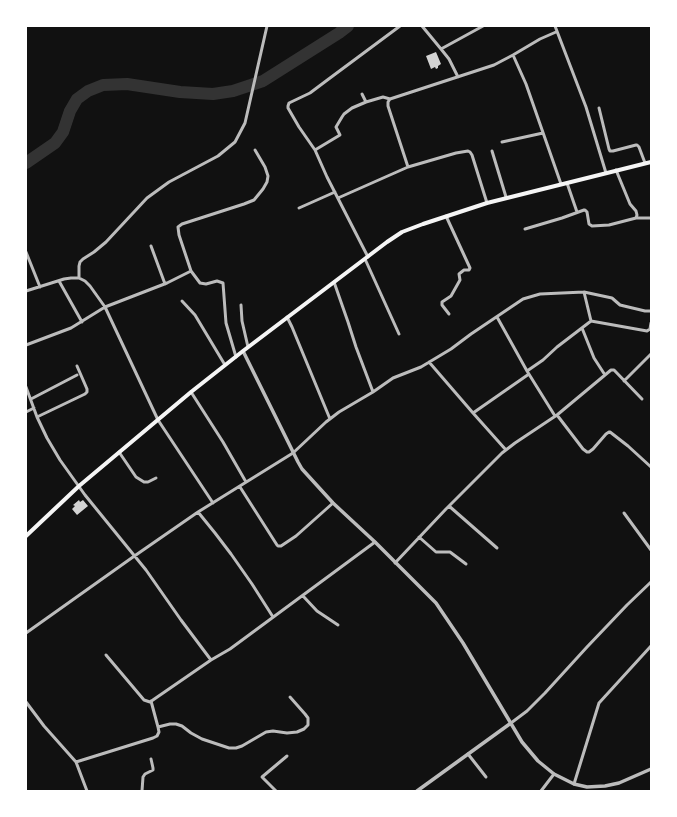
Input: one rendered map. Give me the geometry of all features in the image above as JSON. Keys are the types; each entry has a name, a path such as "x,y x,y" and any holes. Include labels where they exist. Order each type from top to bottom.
{"main road":[{"path":"26,536 79,486 191,392 287,317 402,232 506,197 651,162"}],"street":[{"path":"79,278 80,262 106,242 147,198 169,182 218,156 234,142 245,123 267,26"},
{"path":"400,26 326,81 288,106 299,127 315,150 400,334"},
{"path":"422,26 441,49 458,77"},
{"path":"441,49 483,26"},
{"path":"555,26 556,32 586,107 606,173"},
{"path":"315,150 340,135 336,127 342,116 352,108 382,97 390,99 494,65 556,32"},
{"path":"513,55 526,84 562,184"},
{"path":"362,94 366,102"},
{"path":"390,99 388,106 408,167"},
{"path":"599,108 610,151 613,152 636,145 639,147 645,163"},
{"path":"502,142 543,133"},
{"path":"236,357 226,323 223,283 217,281 200,284 191,271 177,229 182,224 254,200 263,189 267,182 268,176 265,167 255,150"},
{"path":"338,198 408,167 464,151 470,152 472,155 487,203"},
{"path":"492,151 506,197"},
{"path":"616,170 630,204 636,211 636,218"},
{"path":"567,182 577,212"},
{"path":"299,208 335,192"},
{"path":"525,229 584,210 587,212 589,224 592,226 636,218 651,218"},
{"path":"446,216 470,268 469,270 464,270 459,274 460,280 451,296 442,302 442,305 449,314"},
{"path":"151,246 165,284"},
{"path":"26,252 40,287"},
{"path":"26,345 71,328 105,307 165,284 191,271"},
{"path":"26,291 71,278 79,278 90,286 105,307 158,420 213,503"},
{"path":"59,281 82,322"},
{"path":"334,282 356,347 374,392"},
{"path":"26,633 198,512 294,453 339,412 374,392 393,378 421,367 451,350 471,334 523,299 540,294 584,292 612,298 620,305 651,311"},
{"path":"584,292 591,321"},
{"path":"182,301 195,315 225,365"},
{"path":"241,305 242,321 248,347"},
{"path":"287,317 330,419"},
{"path":"497,317 528,373 556,415 583,449 589,452 608,432 610,432 651,467"},
{"path":"473,413 528,373 557,346 591,321 646,331 650,329 651,323"},
{"path":"582,328 594,358 605,375"},
{"path":"243,351 302,469 333,503 375,542 436,603 463,643 531,754 554,774 574,784 588,787 619,783 651,769"},
{"path":"624,381 651,354"},
{"path":"429,362 506,450"},
{"path":"37,417 85,394 87,389 77,366"},
{"path":"395,563 449,506 506,450 556,415 611,370 613,370 642,399"},
{"path":"31,400 77,376"},
{"path":"26,387 37,417 60,460 85,495 146,570 211,660"},
{"path":"191,392 223,442 246,482"},
{"path":"26,412 34,408"},
{"path":"119,452 136,477 144,482 148,482 156,478"},
{"path":"240,487 278,546 281,546 296,536 333,503"},
{"path":"449,506 497,548"},
{"path":"198,512 216,533 273,617"},
{"path":"624,513 651,550"},
{"path":"419,537 436,552 450,552 466,564"},
{"path":"106,655 144,700 147,702 151,701 211,660 230,649 375,542"},
{"path":"419,790 511,723 546,693 592,642 651,582"},
{"path":"303,596 317,611 338,625"},
{"path":"574,784 599,703 651,646"},
{"path":"158,727 176,724 182,726 202,739 229,748 236,748 266,732 273,731 287,733 297,732 304,729 308,725 308,718 290,697"},
{"path":"76,762 157,736 159,732 151,701"},
{"path":"26,702 44,726 76,762 87,791"},
{"path":"468,754 486,777"},
{"path":"276,791 262,776 287,756"},
{"path":"142,791 144,774 153,770 151,759"},
{"path":"541,791 554,774"}],"building":[{"path":"436,52 441,64 436,69 435,67 431,69 426,56"},
{"path":"79,500 80,502 83,500 88,506 77,515 72,509 75,506 73,505"}],"waterway":[{"path":"26,163 55,143 63,132 70,111 77,99 88,91 103,85 127,84 180,92 213,94 233,91 263,81 348,26"}]}
